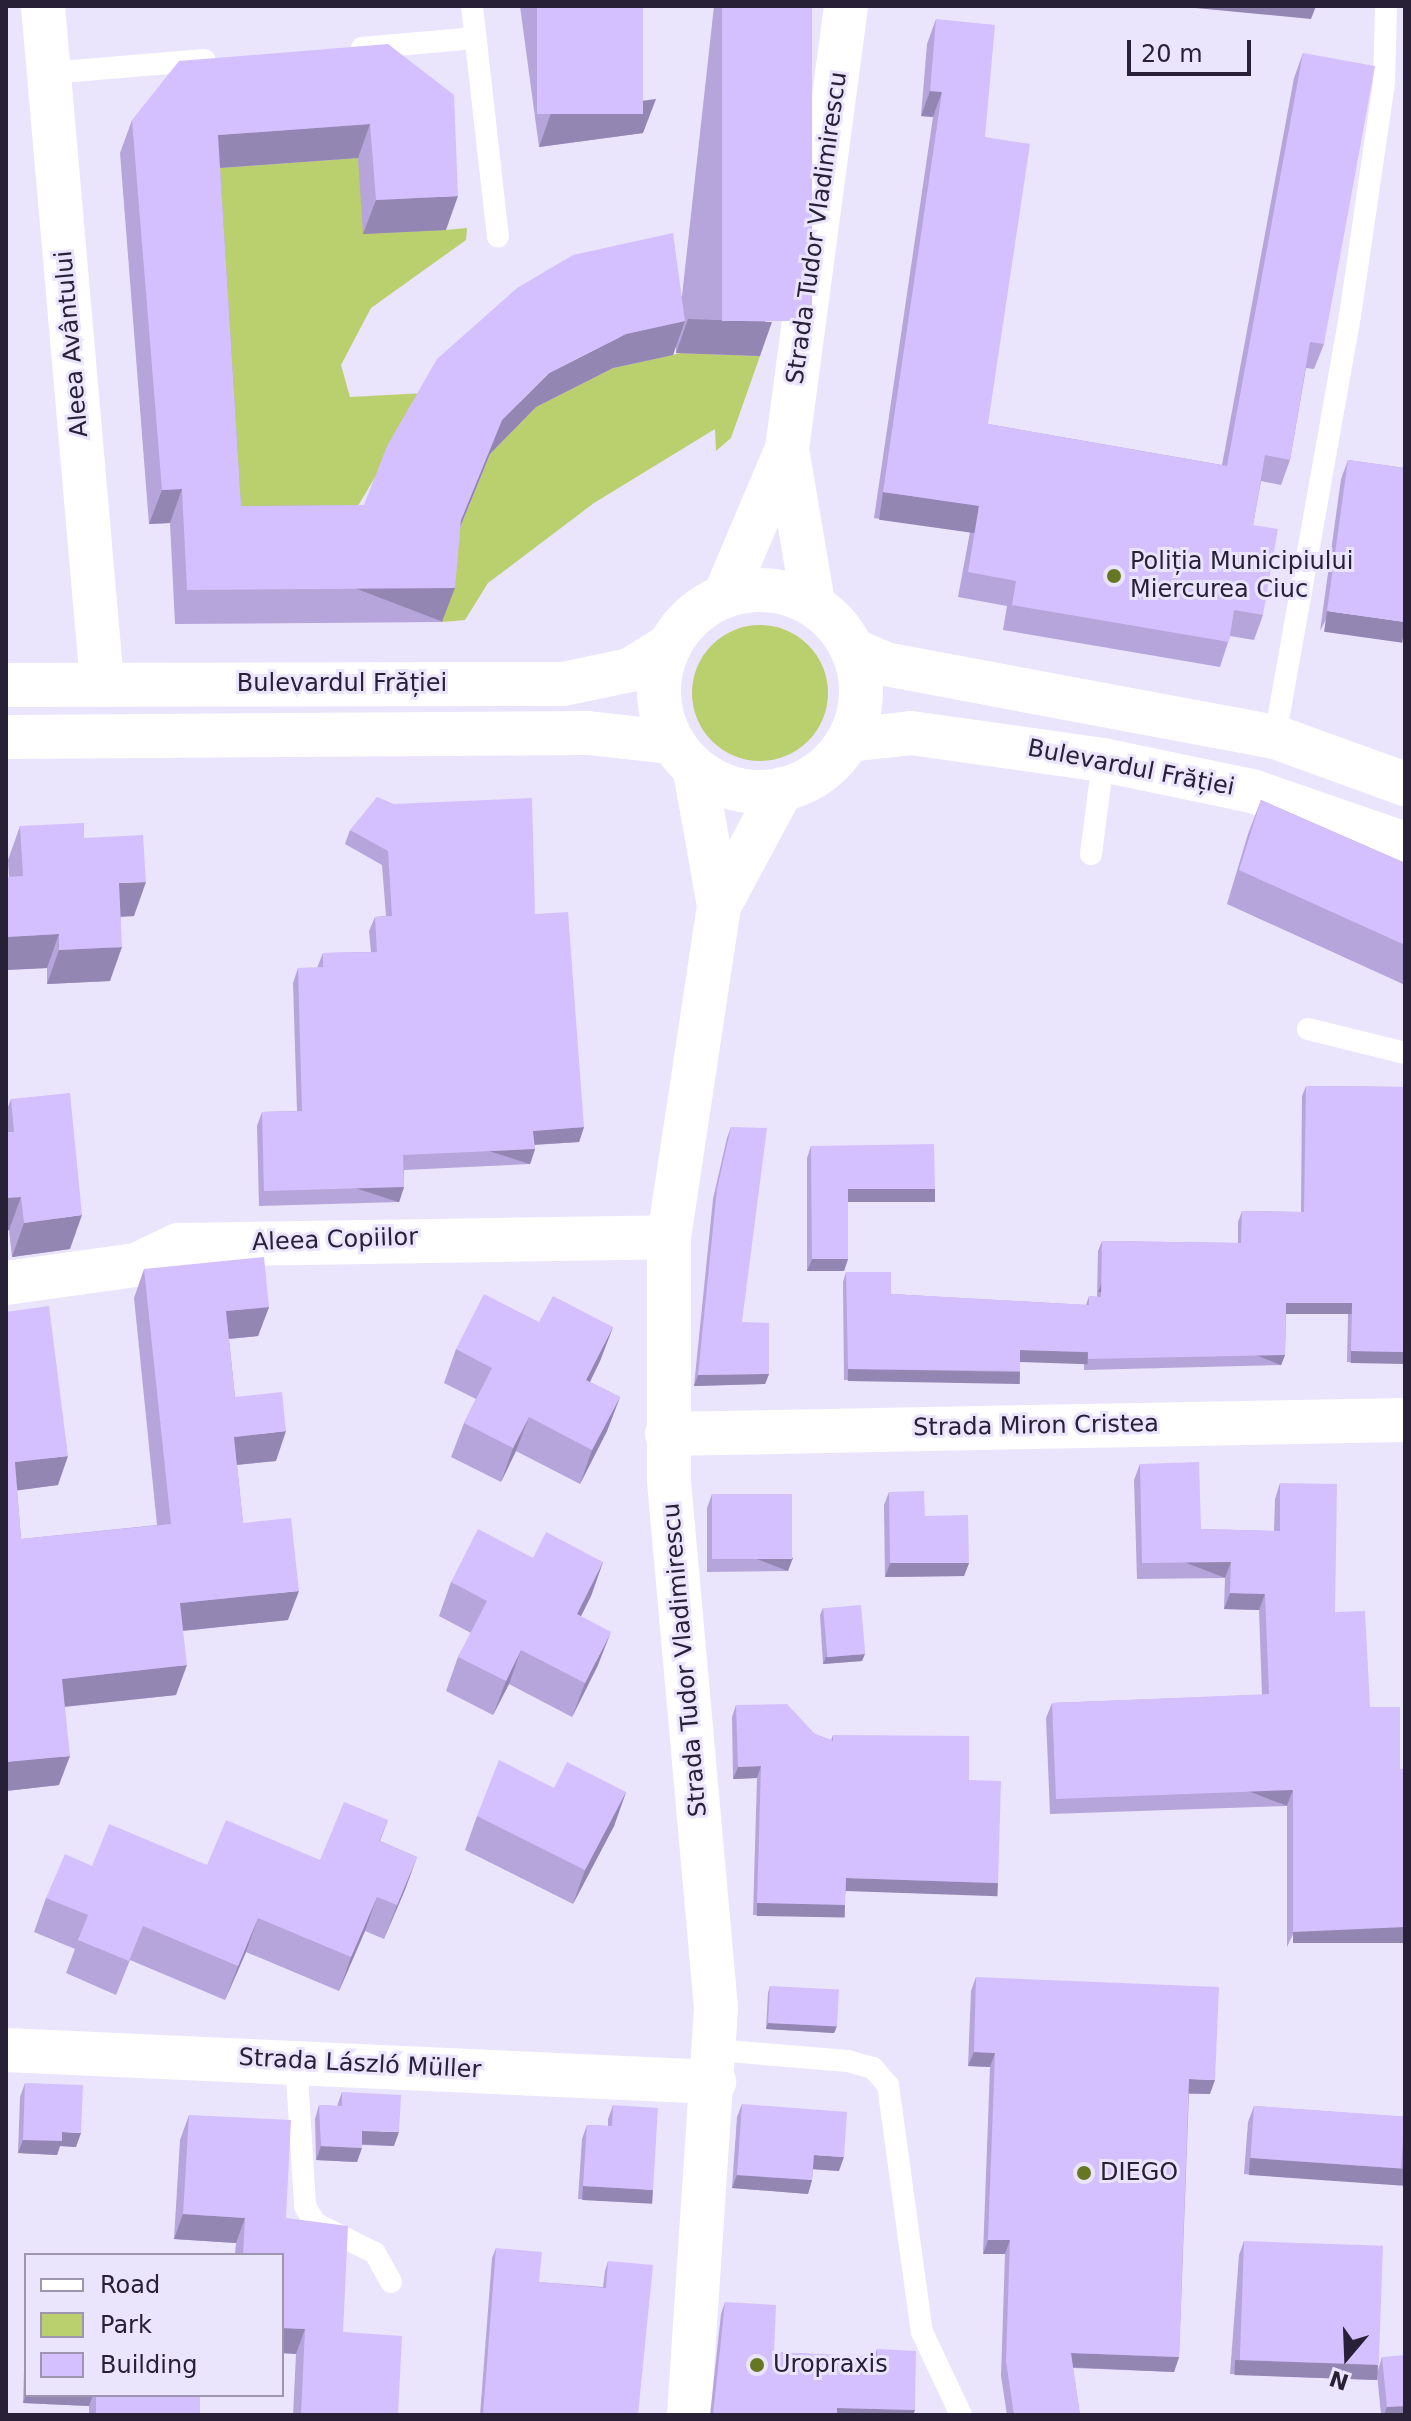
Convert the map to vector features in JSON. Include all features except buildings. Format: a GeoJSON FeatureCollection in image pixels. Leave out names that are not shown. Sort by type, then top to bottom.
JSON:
{"type":"FeatureCollection","features":[{"type":"Feature","properties":{"kind":"street","name":"Aleea Avântului"},"geometry":{"type":"LineString","coordinates":[[43,6],[102,683]]}},
{"type":"Feature","properties":{"kind":"street","name":"Strada Tudor Vladimirescu"},"geometry":{"type":"LineString","coordinates":[[725,595],[787,449],[846,6]]}},
{"type":"Feature","properties":{"kind":"street","name":"Strada Tudor Vladimirescu"},"geometry":{"type":"LineString","coordinates":[[787,449],[813,603]]}},
{"type":"Feature","properties":{"kind":"street"},"geometry":{"type":"LineString","coordinates":[[855,651],[861,697],[849,740],[832,763],[782,789],[751,791],[682,756],[660,702],[670,645],[703,606],[725,595],[785,591],[813,603],[855,651],[885,664],[1275,737],[1405,784]]}},
{"type":"Feature","properties":{"kind":"street","name":"Bulevardul Frăției"},"geometry":{"type":"LineString","coordinates":[[6,685],[563,684],[630,670],[670,645]]}},
{"type":"Feature","properties":{"kind":"street","name":"Bulevardul Frăției"},"geometry":{"type":"LineString","coordinates":[[6,737],[588,733],[682,756]]}},
{"type":"Feature","properties":{"kind":"street","name":"Bulevardul Frăției"},"geometry":{"type":"LineString","coordinates":[[849,740],[911,733],[1103,760],[1252,791],[1405,844]]}},
{"type":"Feature","properties":{"kind":"street","name":"Strada Tudor Vladimirescu"},"geometry":{"type":"LineString","coordinates":[[682,756],[719,906]]}},
{"type":"Feature","properties":{"kind":"street","name":"Strada Tudor Vladimirescu"},"geometry":{"type":"LineString","coordinates":[[689,2415],[715,2066],[667,1434],[669,1237],[719,906],[782,789]]}},
{"type":"Feature","properties":{"kind":"street","name":"Aleea Copiilor"},"geometry":{"type":"LineString","coordinates":[[6,1283],[136,1265],[178,1245],[669,1237]]}},
{"type":"Feature","properties":{"kind":"street","name":"Strada Miron Cristea"},"geometry":{"type":"LineString","coordinates":[[667,1434],[1405,1420]]}},
{"type":"Feature","properties":{"kind":"street","name":"Strada László Müller"},"geometry":{"type":"LineString","coordinates":[[6,2050],[296,2061],[715,2066]]}},
{"type":"Feature","properties":{"kind":"lane"},"geometry":{"type":"LineString","coordinates":[[472,6],[498,237]]}},
{"type":"Feature","properties":{"kind":"lane"},"geometry":{"type":"LineString","coordinates":[[1275,737],[1350,316],[1384,83],[1386,6]]}},
{"type":"Feature","properties":{"kind":"lane"},"geometry":{"type":"LineString","coordinates":[[334,50],[476,38]]}},
{"type":"Feature","properties":{"kind":"lane"},"geometry":{"type":"LineString","coordinates":[[49,73],[223,59]]}},
{"type":"Feature","properties":{"kind":"lane"},"geometry":{"type":"LineString","coordinates":[[1091,854],[1103,760]]}},
{"type":"Feature","properties":{"kind":"lane"},"geometry":{"type":"LineString","coordinates":[[1308,1029],[1405,1053]]}},
{"type":"Feature","properties":{"kind":"lane"},"geometry":{"type":"LineString","coordinates":[[296,2061],[305,2206],[315,2223],[375,2253],[391,2282]]}},
{"type":"Feature","properties":{"kind":"lane"},"geometry":{"type":"LineString","coordinates":[[715,2066],[848,2061],[873,2068],[888,2085],[922,2332],[961,2415]]}},
{"type":"Feature","properties":{"kind":"green space"},"geometry":{"type":"Polygon","coordinates":[[[358,158],[446,230],[467,228],[466,240],[371,308],[341,365],[350,397],[425,393],[349,521],[238,522],[205,169],[358,158]]]}},
{"type":"Feature","properties":{"kind":"green space"},"geometry":{"type":"Polygon","coordinates":[[[681,353],[760,356],[731,438],[716,451],[715,429],[594,503],[488,583],[465,620],[442,622],[449,554],[490,454],[536,407],[613,368],[681,353]]]}},
{"type":"Feature","properties":{"kind":"green space"},"geometry":{"type":"Polygon","coordinates":[[[760,625],[786,630],[808,645],[823,667],[828,693],[823,719],[808,741],[786,756],[760,761],[734,756],[712,741],[697,719],[692,693],[697,667],[712,645],[734,630],[760,625]]]}},
{"type":"Feature","properties":{"kind":"place","name":"Poliția Municipiului Miercurea Ciuc"},"geometry":{"type":"Point","coordinates":[1114,576]}},
{"type":"Feature","properties":{"kind":"place","name":"DIEGO"},"geometry":{"type":"Point","coordinates":[1084,2173]}},
{"type":"Feature","properties":{"kind":"place","name":"Uropraxis"},"geometry":{"type":"Point","coordinates":[757,2365]}}]}
